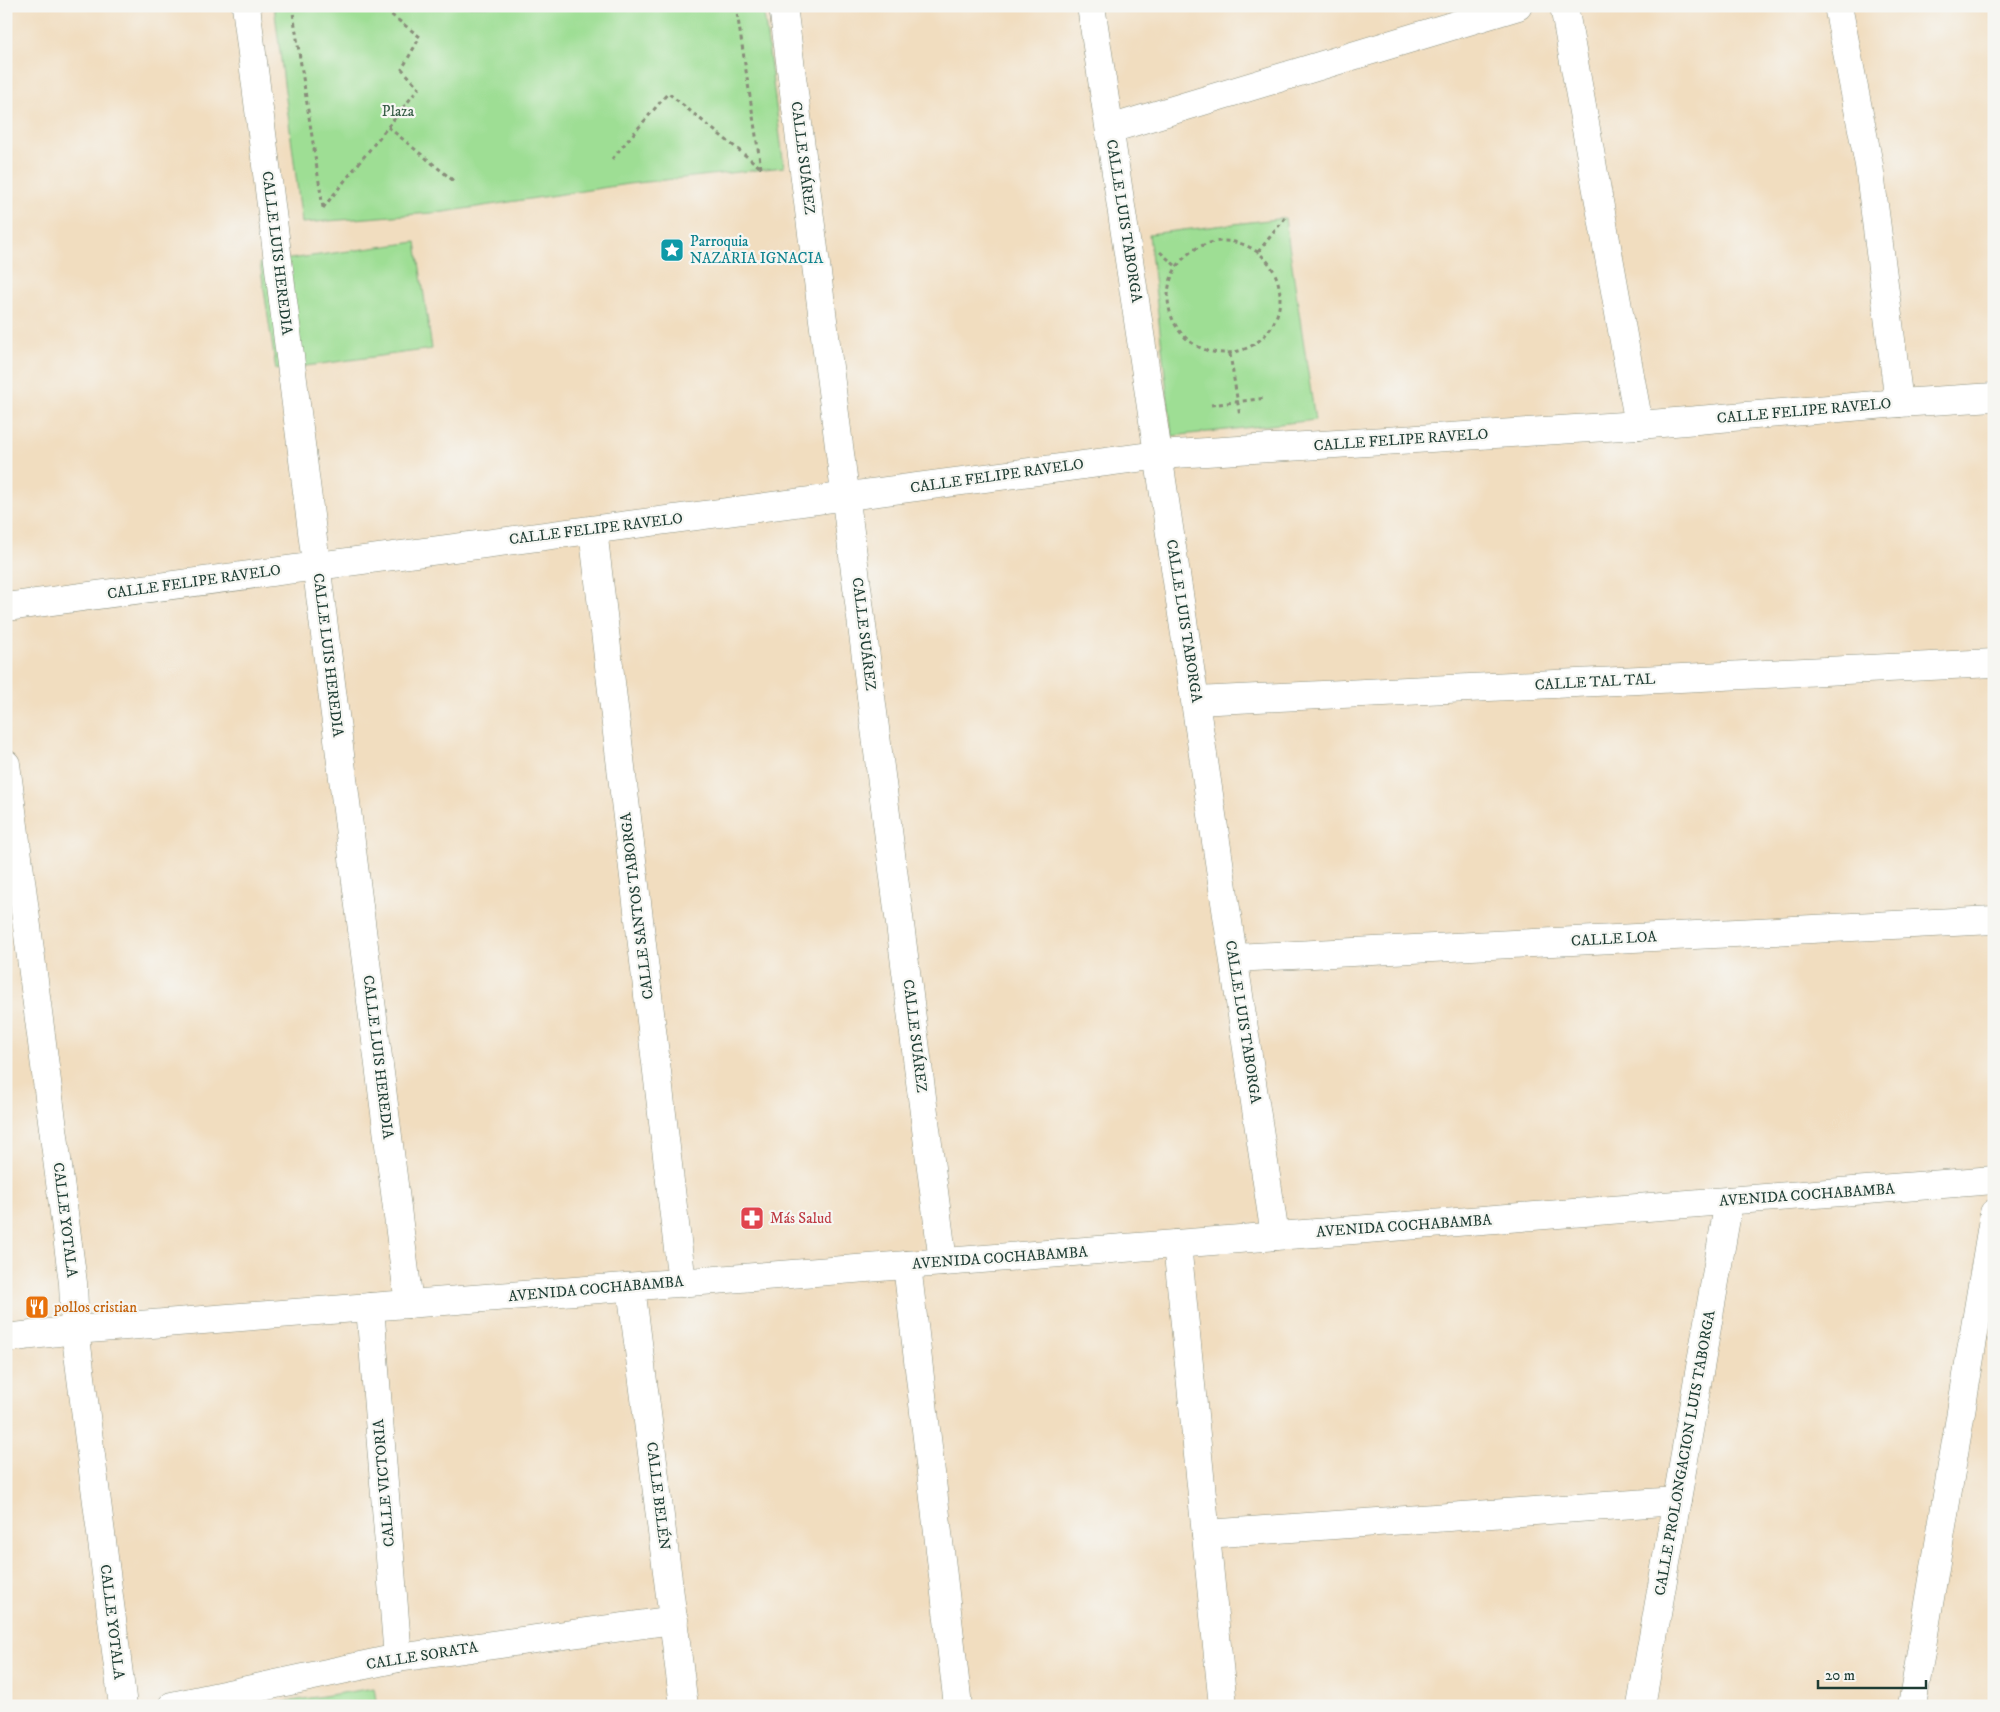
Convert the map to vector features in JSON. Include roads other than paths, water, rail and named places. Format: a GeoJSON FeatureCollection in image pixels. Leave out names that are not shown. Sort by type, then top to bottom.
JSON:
{"type":"FeatureCollection","features":[{"type":"Feature","properties":{"kind":"street","name":"CALLE LUIS HEREDIA"},"geometry":{"type":"LineString","coordinates":[[246,6],[409,1304]]}},
{"type":"Feature","properties":{"kind":"street","name":"CALLE SUÁREZ"},"geometry":{"type":"LineString","coordinates":[[783,6],[943,1262]]}},
{"type":"Feature","properties":{"kind":"street","name":"CALLE LUIS TABORGA"},"geometry":{"type":"LineString","coordinates":[[1092,6],[1275,1236]]}},
{"type":"Feature","properties":{"kind":"street"},"geometry":{"type":"LineString","coordinates":[[1110,129],[1518,6]]}},
{"type":"Feature","properties":{"kind":"street"},"geometry":{"type":"LineString","coordinates":[[1564,6],[1639,425]]}},
{"type":"Feature","properties":{"kind":"street"},"geometry":{"type":"LineString","coordinates":[[1838,6],[1869,165],[1899,403]]}},
{"type":"Feature","properties":{"kind":"street","name":"CALLE FELIPE RAVELO"},"geometry":{"type":"LineString","coordinates":[[6,607],[1159,455],[1639,425],[1994,397]]}},
{"type":"Feature","properties":{"kind":"street","name":"CALLE SANTOS TABORGA"},"geometry":{"type":"LineString","coordinates":[[593,530],[682,1283]]}},
{"type":"Feature","properties":{"kind":"street","name":"CALLE TAL TAL"},"geometry":{"type":"LineString","coordinates":[[1196,701],[1994,663]]}},
{"type":"Feature","properties":{"kind":"street","name":"CALLE YOTALA"},"geometry":{"type":"LineString","coordinates":[[6,764],[73,1283],[75,1330],[123,1706]]}},
{"type":"Feature","properties":{"kind":"street","name":"CALLE LOA"},"geometry":{"type":"LineString","coordinates":[[1234,958],[1994,920]]}},
{"type":"Feature","properties":{"kind":"street","name":"AVENIDA COCHABAMBA"},"geometry":{"type":"LineString","coordinates":[[6,1338],[75,1330],[1994,1180]]}},
{"type":"Feature","properties":{"kind":"street","name":"CALLE PROLONGACION LUIS TABORGA"},"geometry":{"type":"LineString","coordinates":[[1641,1706],[1729,1201]]}},
{"type":"Feature","properties":{"kind":"street"},"geometry":{"type":"LineString","coordinates":[[1912,1706],[1994,1213]]}},
{"type":"Feature","properties":{"kind":"street"},"geometry":{"type":"LineString","coordinates":[[1177,1244],[1223,1706]]}},
{"type":"Feature","properties":{"kind":"street"},"geometry":{"type":"LineString","coordinates":[[907,1265],[958,1706]]}},
{"type":"Feature","properties":{"kind":"street","name":"CALLE BELÉN"},"geometry":{"type":"LineString","coordinates":[[631,1287],[684,1706]]}},
{"type":"Feature","properties":{"kind":"street","name":"CALLE VICTORIA"},"geometry":{"type":"LineString","coordinates":[[370,1307],[398,1658]]}},
{"type":"Feature","properties":{"kind":"street"},"geometry":{"type":"LineString","coordinates":[[1206,1534],[1677,1501]]}},
{"type":"Feature","properties":{"kind":"street","name":"CALLE SORATA"},"geometry":{"type":"LineString","coordinates":[[172,1706],[398,1658],[674,1620]]}},
{"type":"Feature","properties":{"kind":"place","name":"Parroquia NAZARIA IGNACIA"},"geometry":{"type":"Point","coordinates":[672,250]}},
{"type":"Feature","properties":{"kind":"place","name":"Más Salud"},"geometry":{"type":"Point","coordinates":[752,1218]}},
{"type":"Feature","properties":{"kind":"place","name":"pollos cristian"},"geometry":{"type":"Point","coordinates":[37,1307]}},
{"type":"Feature","properties":{"kind":"park label","name":"Plaza"},"geometry":{"type":"Point","coordinates":[398,111]}}]}
